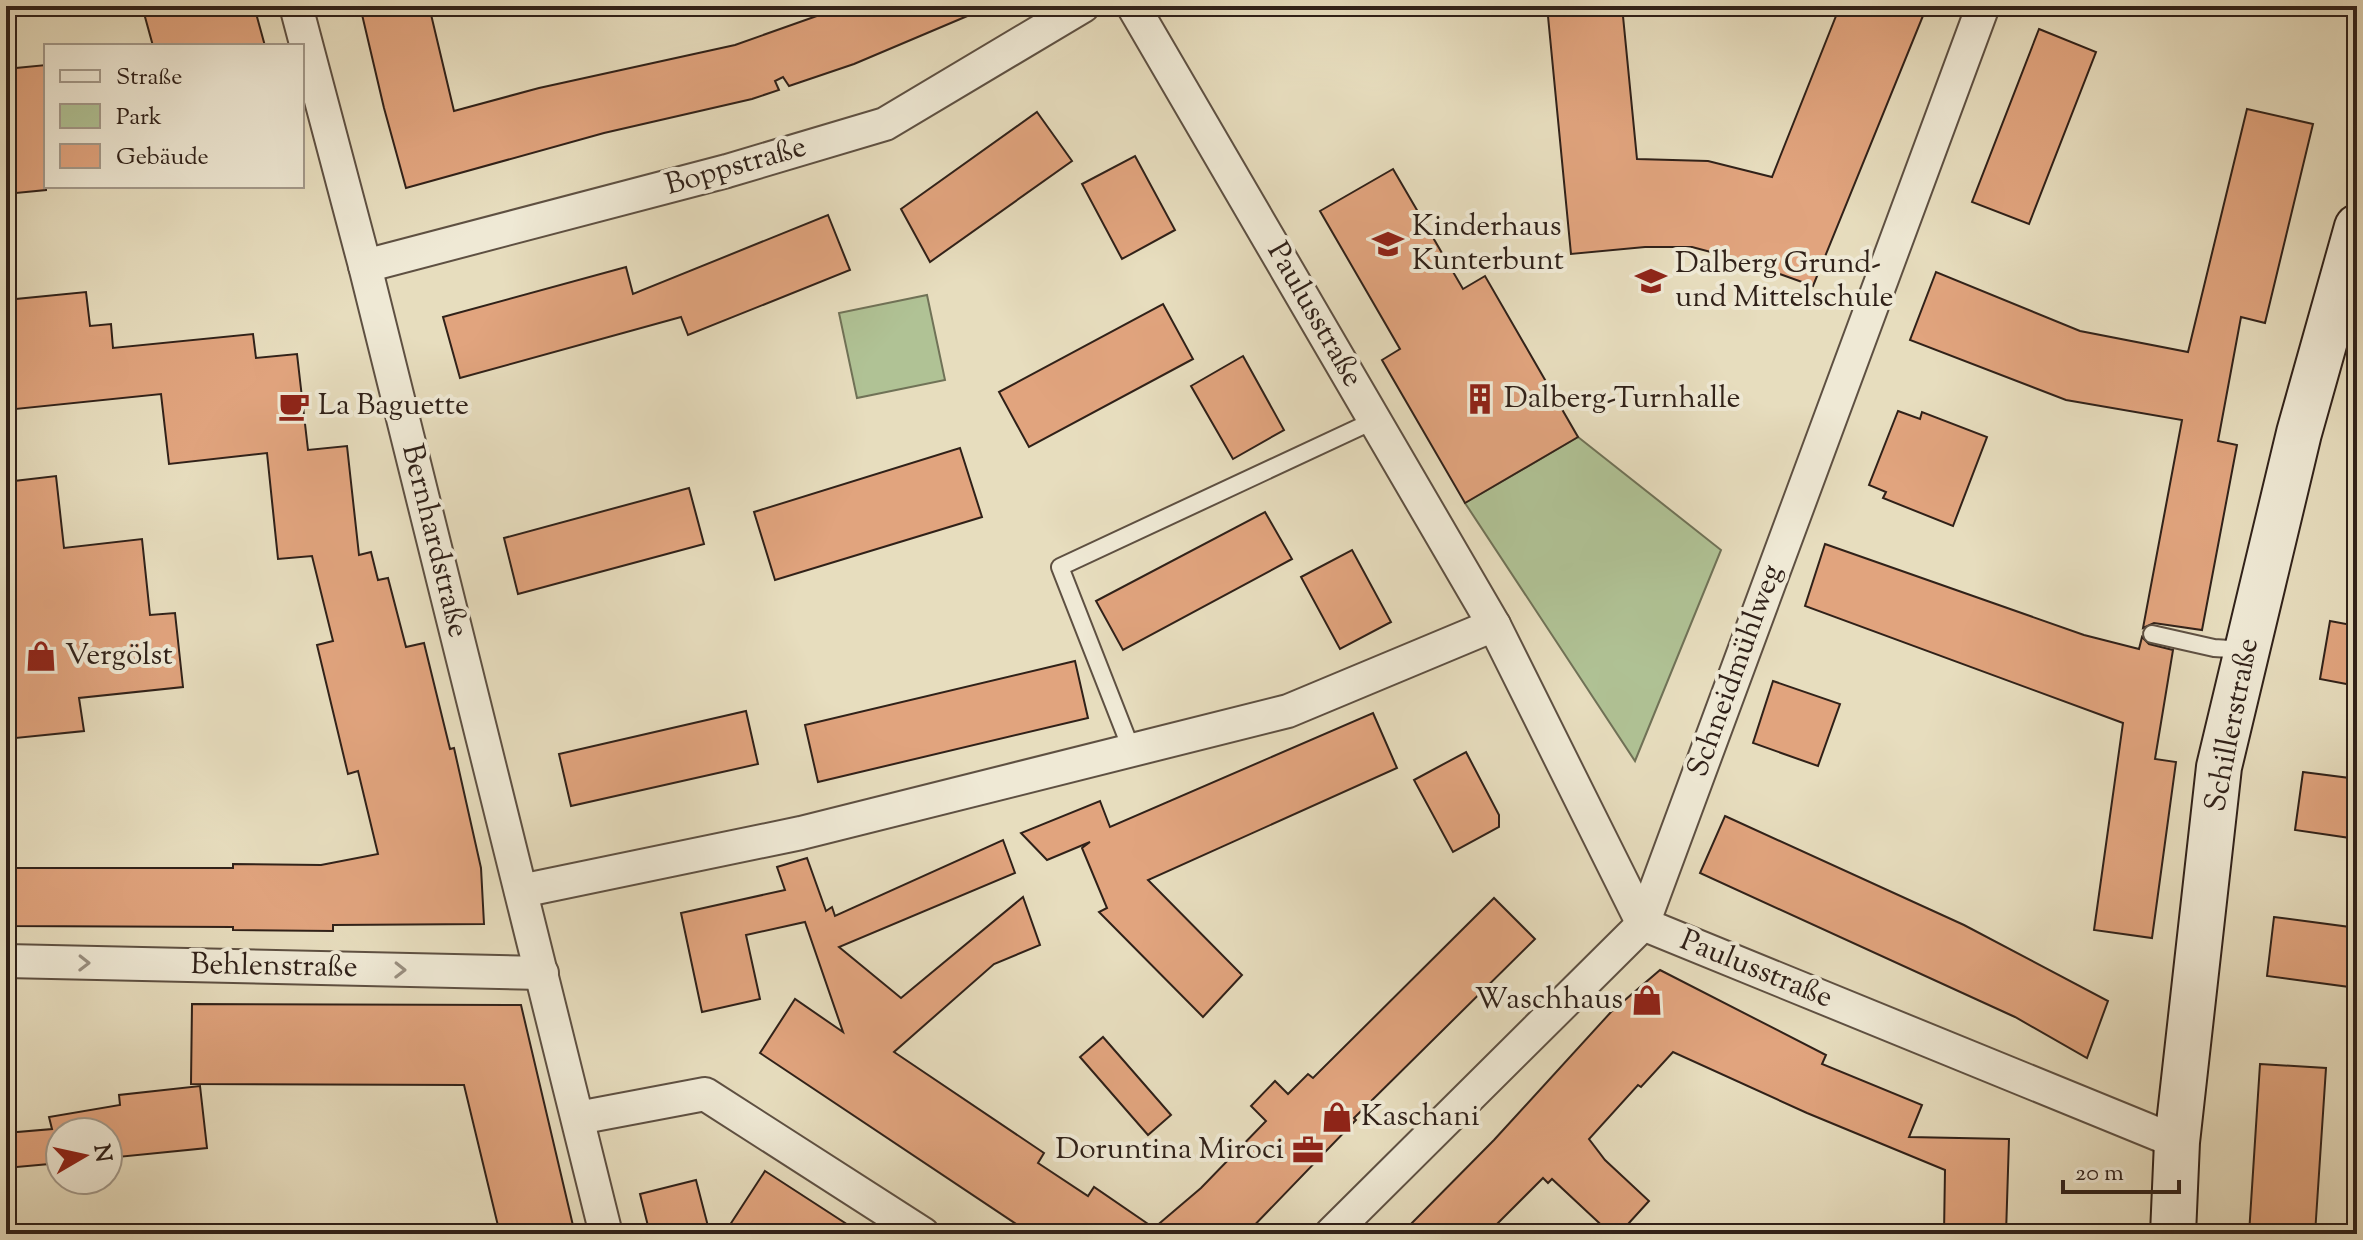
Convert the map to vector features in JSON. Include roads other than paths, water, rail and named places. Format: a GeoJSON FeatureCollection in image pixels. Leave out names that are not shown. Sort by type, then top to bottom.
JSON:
{"type":"FeatureCollection","features":[{"type":"Feature","properties":{"kind":"main road","name":"Schillerstraße"},"geometry":{"type":"LineString","coordinates":[[2173,1234],[2177,1142],[2219,767],[2299,433],[2357,227]]}},
{"type":"Feature","properties":{"kind":"street","name":"Bernhardstraße"},"geometry":{"type":"LineString","coordinates":[[296,6],[365,266],[606,1234]]}},
{"type":"Feature","properties":{"kind":"street","name":"Boppstraße"},"geometry":{"type":"LineString","coordinates":[[365,266],[727,171],[885,124],[1083,6]]}},
{"type":"Feature","properties":{"kind":"street","name":"Paulusstraße"},"geometry":{"type":"LineString","coordinates":[[1133,6],[1494,625],[1643,924],[2177,1142]]}},
{"type":"Feature","properties":{"kind":"street","name":"Schneidmühlweg"},"geometry":{"type":"LineString","coordinates":[[1331,1234],[1643,924],[1983,6]]}},
{"type":"Feature","properties":{"kind":"street"},"geometry":{"type":"LineString","coordinates":[[521,891],[801,833],[1288,711],[1494,625]]}},
{"type":"Feature","properties":{"kind":"street","name":"Behlenstraße"},"geometry":{"type":"LineString","coordinates":[[6,961],[542,973]]}},
{"type":"Feature","properties":{"kind":"street"},"geometry":{"type":"LineString","coordinates":[[578,1118],[705,1094],[923,1234]]}},
{"type":"Feature","properties":{"kind":"lane"},"geometry":{"type":"LineString","coordinates":[[1132,751],[1060,567],[1375,420]]}},
{"type":"Feature","properties":{"kind":"lane"},"geometry":{"type":"LineString","coordinates":[[2152,634],[2214,648],[2247,651]]}},
{"type":"Feature","properties":{"kind":"place","name":"Kinderhaus Kunterbunt"},"geometry":{"type":"Point","coordinates":[1388,244]}},
{"type":"Feature","properties":{"kind":"place","name":"Dalberg Grund- und Mittelschule"},"geometry":{"type":"Point","coordinates":[1651,281]}},
{"type":"Feature","properties":{"kind":"place","name":"Dalberg-Turnhalle"},"geometry":{"type":"Point","coordinates":[1480,399]}},
{"type":"Feature","properties":{"kind":"place","name":"La Baguette"},"geometry":{"type":"Point","coordinates":[294,406]}},
{"type":"Feature","properties":{"kind":"place","name":"Vergölst"},"geometry":{"type":"Point","coordinates":[41,656]}},
{"type":"Feature","properties":{"kind":"place","name":"Waschhaus"},"geometry":{"type":"Point","coordinates":[1647,1000]}},
{"type":"Feature","properties":{"kind":"place","name":"Kaschani"},"geometry":{"type":"Point","coordinates":[1337,1117]}},
{"type":"Feature","properties":{"kind":"place","name":"Doruntina Miroci"},"geometry":{"type":"Point","coordinates":[1308,1150]}}]}
